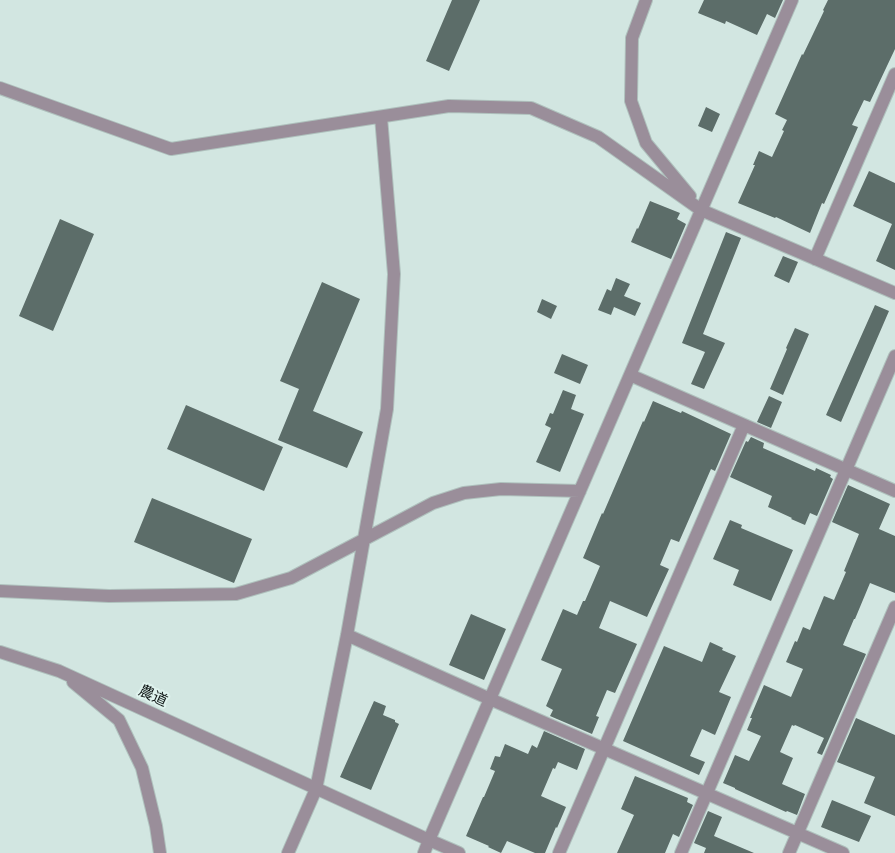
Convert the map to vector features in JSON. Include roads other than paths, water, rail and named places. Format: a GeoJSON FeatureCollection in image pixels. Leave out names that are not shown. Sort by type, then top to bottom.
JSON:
{"type":"FeatureCollection","features":[{"type":"Feature","properties":{"kind":"street"},"geometry":{"type":"LineString","coordinates":[[646,0],[632,38],[631,101],[646,143],[701,210]]}},
{"type":"Feature","properties":{"kind":"street"},"geometry":{"type":"LineString","coordinates":[[424,853],[792,0]]}},
{"type":"Feature","properties":{"kind":"street"},"geometry":{"type":"LineString","coordinates":[[815,259],[895,74]]}},
{"type":"Feature","properties":{"kind":"street"},"geometry":{"type":"LineString","coordinates":[[0,88],[171,149],[449,106],[531,108],[598,137],[701,210],[895,293]]}},
{"type":"Feature","properties":{"kind":"street"},"geometry":{"type":"LineString","coordinates":[[288,853],[316,789],[348,635],[387,409],[394,274],[380,117]]}},
{"type":"Feature","properties":{"kind":"street"},"geometry":{"type":"LineString","coordinates":[[681,853],[895,356]]}},
{"type":"Feature","properties":{"kind":"street"},"geometry":{"type":"LineString","coordinates":[[630,376],[895,491]]}},
{"type":"Feature","properties":{"kind":"street"},"geometry":{"type":"LineString","coordinates":[[559,853],[744,425]]}},
{"type":"Feature","properties":{"kind":"street"},"geometry":{"type":"LineString","coordinates":[[0,591],[109,596],[236,594],[291,578],[433,503],[464,493],[501,489],[580,491]]}},
{"type":"Feature","properties":{"kind":"street"},"geometry":{"type":"LineString","coordinates":[[789,853],[895,607]]}},
{"type":"Feature","properties":{"kind":"street"},"geometry":{"type":"LineString","coordinates":[[348,635],[843,853]]}},
{"type":"Feature","properties":{"kind":"street","name":"農道"},"geometry":{"type":"LineString","coordinates":[[0,652],[59,671],[459,853]]}},
{"type":"Feature","properties":{"kind":"street"},"geometry":{"type":"LineString","coordinates":[[59,671],[119,720],[142,768],[156,826],[160,853]]}}]}
